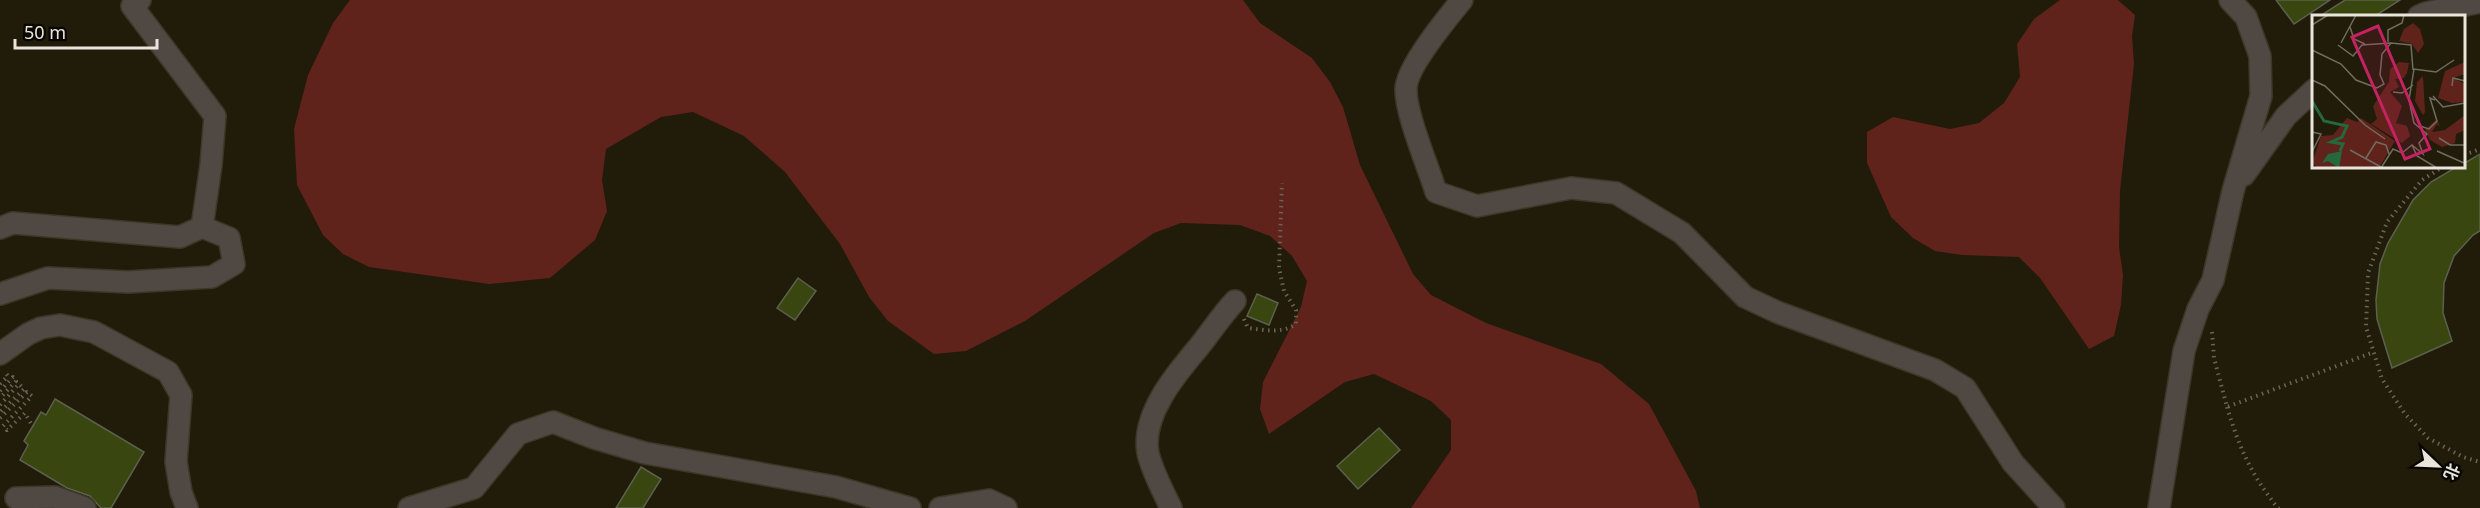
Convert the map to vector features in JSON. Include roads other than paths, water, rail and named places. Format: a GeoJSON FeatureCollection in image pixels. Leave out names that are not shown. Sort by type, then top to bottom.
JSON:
{"type":"FeatureCollection","features":[{"type":"Feature","properties":{"kind":"street"},"geometry":{"type":"LineString","coordinates":[[140,0],[132,6],[214,116],[211,165],[202,227]]}},
{"type":"Feature","properties":{"kind":"street"},"geometry":{"type":"LineString","coordinates":[[1462,0],[1424,49],[1405,88],[1436,192],[1478,206],[1571,188],[1616,193],[1682,233],[1745,297],[1778,312],[1935,370],[1965,388],[2013,463],[2054,508]]}},
{"type":"Feature","properties":{"kind":"street"},"geometry":{"type":"LineString","coordinates":[[2159,508],[2184,351],[2198,309],[2213,280],[2233,191],[2261,96],[2260,56],[2246,17],[2230,0]]}},
{"type":"Feature","properties":{"kind":"street"},"geometry":{"type":"LineString","coordinates":[[2422,15],[2480,2]]}},
{"type":"Feature","properties":{"kind":"street"},"geometry":{"type":"LineString","coordinates":[[2233,191],[2286,116],[2312,91]]}},
{"type":"Feature","properties":{"kind":"street"},"geometry":{"type":"LineString","coordinates":[[0,228],[13,223],[180,237],[202,227],[229,238],[234,264],[212,277],[128,282],[48,278],[0,294]]}},
{"type":"Feature","properties":{"kind":"street"},"geometry":{"type":"LineString","coordinates":[[1171,508],[1148,452],[1149,429],[1160,400],[1178,370],[1219,318],[1236,302]]}},
{"type":"Feature","properties":{"kind":"street"},"geometry":{"type":"LineString","coordinates":[[0,354],[28,334],[41,328],[60,325],[94,332],[168,372],[181,395],[176,462],[181,492],[187,508]]}},
{"type":"Feature","properties":{"kind":"street"},"geometry":{"type":"LineString","coordinates":[[466,508],[474,488],[518,434],[553,422],[594,438],[645,453],[836,487],[910,508]]}},
{"type":"Feature","properties":{"kind":"street"},"geometry":{"type":"LineString","coordinates":[[409,508],[474,488]]}},
{"type":"Feature","properties":{"kind":"street"},"geometry":{"type":"LineString","coordinates":[[16,498],[55,497],[85,508]]}},
{"type":"Feature","properties":{"kind":"street"},"geometry":{"type":"LineString","coordinates":[[940,508],[989,500],[1006,508]]}}]}
